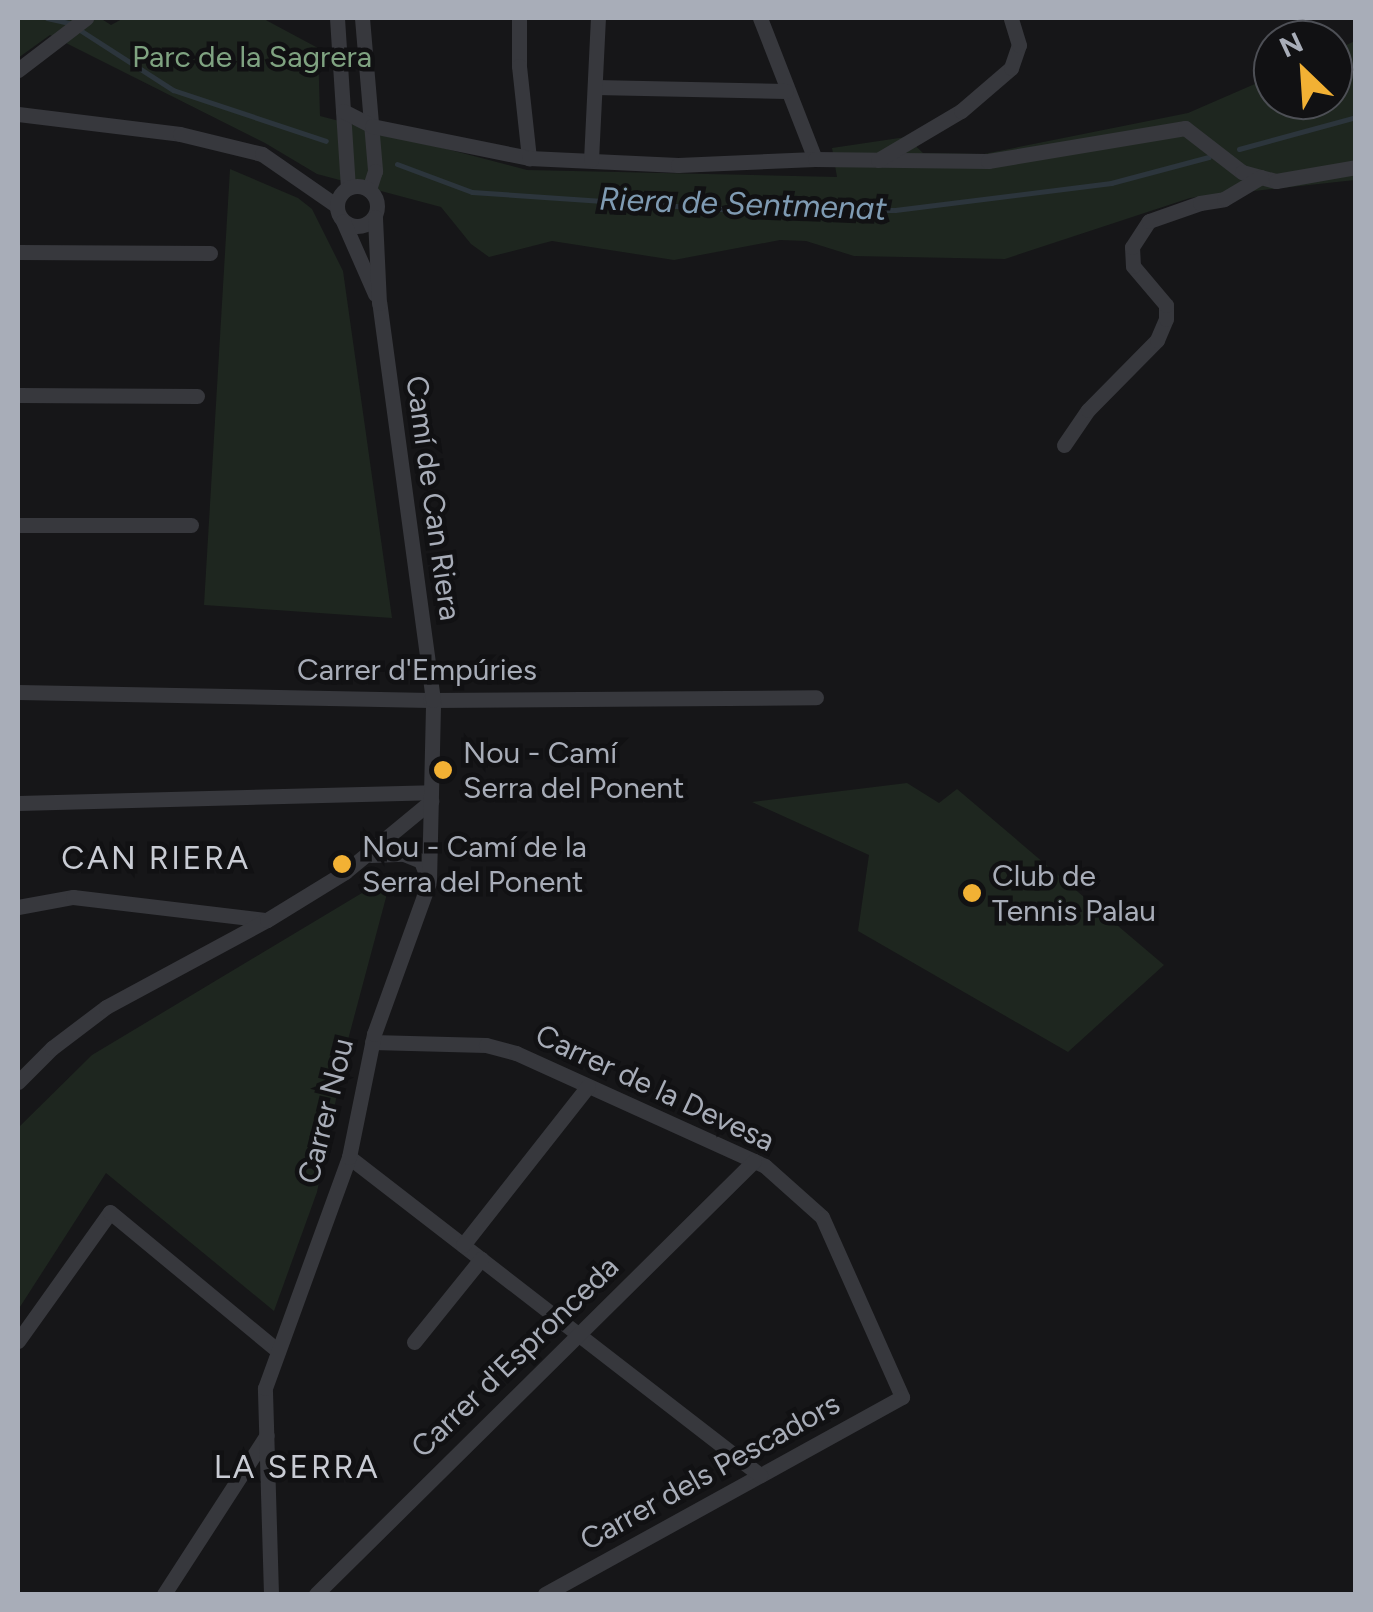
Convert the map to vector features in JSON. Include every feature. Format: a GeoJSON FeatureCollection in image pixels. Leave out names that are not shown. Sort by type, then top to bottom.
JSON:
{"type":"FeatureCollection","features":[{"type":"Feature","properties":{"kind":"street"},"geometry":{"type":"LineString","coordinates":[[18,70],[86,18]]}},
{"type":"Feature","properties":{"kind":"street"},"geometry":{"type":"LineString","coordinates":[[337,18],[348,188],[340,214]]}},
{"type":"Feature","properties":{"kind":"street"},"geometry":{"type":"LineString","coordinates":[[362,18],[375,171],[369,190]]}},
{"type":"Feature","properties":{"kind":"street"},"geometry":{"type":"LineString","coordinates":[[518,18],[529,158]]}},
{"type":"Feature","properties":{"kind":"street"},"geometry":{"type":"LineString","coordinates":[[592,160],[598,18]]}},
{"type":"Feature","properties":{"kind":"street"},"geometry":{"type":"LineString","coordinates":[[760,18],[815,159]]}},
{"type":"Feature","properties":{"kind":"street"},"geometry":{"type":"LineString","coordinates":[[878,160],[961,111],[1011,68],[1019,45],[1011,18]]}},
{"type":"Feature","properties":{"kind":"street"},"geometry":{"type":"LineString","coordinates":[[595,86],[786,91]]}},
{"type":"Feature","properties":{"kind":"street"},"geometry":{"type":"LineString","coordinates":[[343,110],[372,126],[529,158],[678,165],[815,159],[988,161],[1185,128],[1242,172],[1276,181],[1356,167]]}},
{"type":"Feature","properties":{"kind":"street"},"geometry":{"type":"LineString","coordinates":[[18,114],[180,134],[262,154],[360,227],[375,217],[377,201],[369,190],[348,188]]}},
{"type":"Feature","properties":{"kind":"street"},"geometry":{"type":"LineString","coordinates":[[1064,445],[1088,410],[1158,340],[1162,330],[1166,305],[1133,266],[1132,247],[1149,221],[1200,202],[1224,199],[1261,177]]}},
{"type":"Feature","properties":{"kind":"street","name":"Camí de Can Riera"},"geometry":{"type":"LineString","coordinates":[[340,214],[379,303]]}},
{"type":"Feature","properties":{"kind":"street","name":"Camí de Can Riera"},"geometry":{"type":"LineString","coordinates":[[375,217],[379,303],[433,700]]}},
{"type":"Feature","properties":{"kind":"street"},"geometry":{"type":"LineString","coordinates":[[18,252],[210,253]]}},
{"type":"Feature","properties":{"kind":"street"},"geometry":{"type":"LineString","coordinates":[[18,395],[197,396]]}},
{"type":"Feature","properties":{"kind":"street"},"geometry":{"type":"LineString","coordinates":[[18,524],[191,525]]}},
{"type":"Feature","properties":{"kind":"street","name":"Carrer d'Empúries"},"geometry":{"type":"LineString","coordinates":[[18,692],[433,700],[816,698]]}},
{"type":"Feature","properties":{"kind":"street","name":"Carrer Nou"},"geometry":{"type":"LineString","coordinates":[[271,1594],[265,1388],[349,1157],[372,1042],[429,882],[433,700]]}},
{"type":"Feature","properties":{"kind":"street"},"geometry":{"type":"LineString","coordinates":[[18,802],[431,797]]}},
{"type":"Feature","properties":{"kind":"street"},"geometry":{"type":"LineString","coordinates":[[18,1082],[52,1048],[106,1007],[267,920],[371,855],[431,797]]}},
{"type":"Feature","properties":{"kind":"street"},"geometry":{"type":"LineString","coordinates":[[371,855],[404,854],[420,861],[429,882]]}},
{"type":"Feature","properties":{"kind":"street"},"geometry":{"type":"LineString","coordinates":[[18,907],[73,896],[267,920]]}},
{"type":"Feature","properties":{"kind":"street","name":"Carrer de la Devesa"},"geometry":{"type":"LineString","coordinates":[[372,1042],[486,1044],[754,1161],[822,1218],[902,1397]]}},
{"type":"Feature","properties":{"kind":"street"},"geometry":{"type":"LineString","coordinates":[[463,1245],[588,1086]]}},
{"type":"Feature","properties":{"kind":"street"},"geometry":{"type":"LineString","coordinates":[[349,1157],[760,1475]]}},
{"type":"Feature","properties":{"kind":"street","name":"Carrer d'Espronceda"},"geometry":{"type":"LineString","coordinates":[[316,1594],[754,1161]]}},
{"type":"Feature","properties":{"kind":"street"},"geometry":{"type":"LineString","coordinates":[[18,1341],[110,1212],[278,1350]]}},
{"type":"Feature","properties":{"kind":"street"},"geometry":{"type":"LineString","coordinates":[[414,1342],[481,1259]]}},
{"type":"Feature","properties":{"kind":"street","name":"Carrer dels Pescadors"},"geometry":{"type":"LineString","coordinates":[[545,1594],[902,1397]]}},
{"type":"Feature","properties":{"kind":"street"},"geometry":{"type":"LineString","coordinates":[[164,1594],[267,1435]]}},
{"type":"Feature","properties":{"kind":"green space","name":"Parc de la Sagrera"},"geometry":{"type":"Polygon","coordinates":[[[18,18],[100,18],[111,25],[124,18],[262,18],[318,48],[320,116],[527,170],[837,177],[832,148],[906,137],[923,153],[984,154],[1188,113],[1253,85],[1253,120],[1353,120],[1355,41],[1355,180],[1190,198],[1005,259],[854,256],[806,241],[780,240],[674,260],[552,241],[489,257],[471,244],[441,207],[317,174],[265,143],[50,35],[18,58],[18,18]]]}},
{"type":"Feature","properties":{"kind":"green space"},"geometry":{"type":"Polygon","coordinates":[[[230,169],[298,198],[312,209],[343,271],[392,618],[204,605],[230,169]]]}},
{"type":"Feature","properties":{"kind":"green space","name":"Club de Tennis Palau"},"geometry":{"type":"Polygon","coordinates":[[[907,783],[939,803],[957,789],[1164,965],[1068,1052],[858,931],[869,855],[752,802],[907,783]]]}},
{"type":"Feature","properties":{"kind":"green space"},"geometry":{"type":"Polygon","coordinates":[[[392,875],[349,1036],[317,1192],[274,1311],[106,1173],[18,1310],[18,1128],[92,1055],[392,875]]]}},
{"type":"Feature","properties":{"kind":"waterway","name":"Riera de Sentmenat"},"geometry":{"type":"LineString","coordinates":[[47,18],[69,23],[173,90],[326,141]]}},
{"type":"Feature","properties":{"kind":"waterway","name":"Riera de Sentmenat"},"geometry":{"type":"LineString","coordinates":[[1239,149],[1356,117]]}},
{"type":"Feature","properties":{"kind":"waterway","name":"Riera de Sentmenat"},"geometry":{"type":"LineString","coordinates":[[397,164],[472,192],[749,211],[895,210],[1111,183],[1209,157]]}},
{"type":"Feature","properties":{"kind":"place","name":"Nou - Camí Serra del Ponent"},"geometry":{"type":"Point","coordinates":[443,770]}},
{"type":"Feature","properties":{"kind":"place","name":"Nou - Camí de la Serra del Ponent"},"geometry":{"type":"Point","coordinates":[342,864]}},
{"type":"Feature","properties":{"kind":"place","name":"Club de Tennis Palau"},"geometry":{"type":"Point","coordinates":[972,893]}},
{"type":"Feature","properties":{"kind":"district","name":"CAN RIERA"},"geometry":{"type":"Point","coordinates":[156,858]}},
{"type":"Feature","properties":{"kind":"district","name":"LA SERRA"},"geometry":{"type":"Point","coordinates":[297,1467]}}]}
